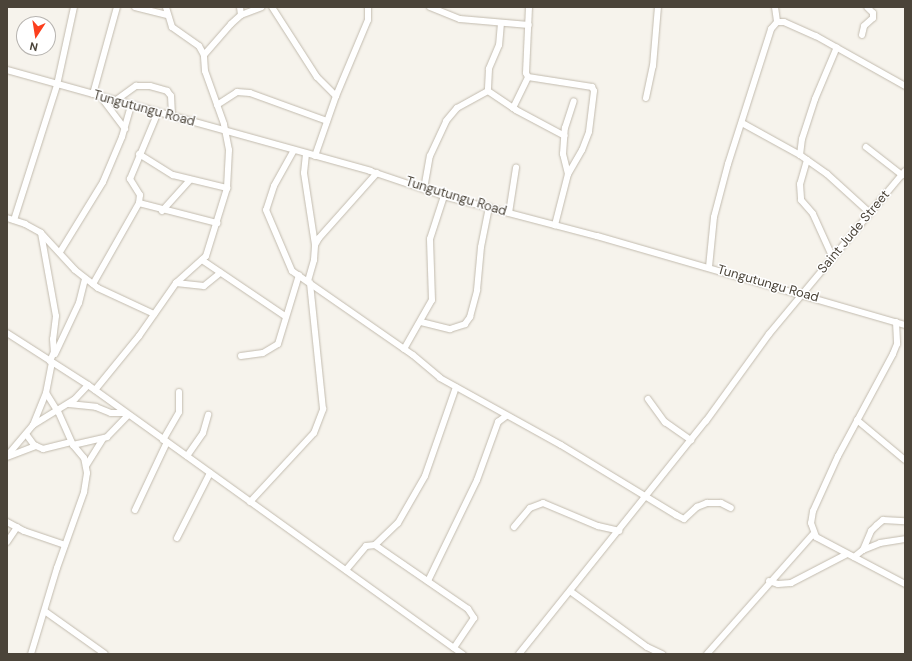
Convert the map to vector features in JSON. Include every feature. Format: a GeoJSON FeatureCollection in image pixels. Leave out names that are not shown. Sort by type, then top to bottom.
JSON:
{"type":"FeatureCollection","features":[{"type":"Feature","properties":{"kind":"street"},"geometry":{"type":"LineString","coordinates":[[14,220],[57,85],[74,7]]}},
{"type":"Feature","properties":{"kind":"street"},"geometry":{"type":"LineString","coordinates":[[93,94],[117,7]]}},
{"type":"Feature","properties":{"kind":"street"},"geometry":{"type":"LineString","coordinates":[[135,7],[167,15]]}},
{"type":"Feature","properties":{"kind":"street"},"geometry":{"type":"LineString","coordinates":[[95,390],[176,284],[202,260],[212,243],[227,188],[229,166],[225,132],[218,105],[205,71],[204,55],[199,46],[172,27],[167,15],[166,7]]}},
{"type":"Feature","properties":{"kind":"street"},"geometry":{"type":"LineString","coordinates":[[240,7],[241,15]]}},
{"type":"Feature","properties":{"kind":"street"},"geometry":{"type":"LineString","coordinates":[[204,55],[230,24],[241,15],[262,7]]}},
{"type":"Feature","properties":{"kind":"street"},"geometry":{"type":"LineString","coordinates":[[272,7],[317,77],[336,96]]}},
{"type":"Feature","properties":{"kind":"street"},"geometry":{"type":"LineString","coordinates":[[315,156],[336,96],[368,20],[368,7]]}},
{"type":"Feature","properties":{"kind":"street"},"geometry":{"type":"LineString","coordinates":[[430,7],[460,19],[529,25]]}},
{"type":"Feature","properties":{"kind":"street"},"geometry":{"type":"LineString","coordinates":[[513,108],[528,77],[526,73],[529,7]]}},
{"type":"Feature","properties":{"kind":"street"},"geometry":{"type":"LineString","coordinates":[[646,98],[653,66],[658,7]]}},
{"type":"Feature","properties":{"kind":"street"},"geometry":{"type":"LineString","coordinates":[[709,267],[718,199],[771,30],[777,22],[775,7]]}},
{"type":"Feature","properties":{"kind":"street"},"geometry":{"type":"LineString","coordinates":[[862,34],[864,26],[874,15],[867,7]]}},
{"type":"Feature","properties":{"kind":"street"},"geometry":{"type":"LineString","coordinates":[[777,22],[784,22],[837,47],[905,86]]}},
{"type":"Feature","properties":{"kind":"street"},"geometry":{"type":"LineString","coordinates":[[488,90],[489,68],[499,44],[501,23]]}},
{"type":"Feature","properties":{"kind":"street"},"geometry":{"type":"LineString","coordinates":[[800,155],[812,106],[837,47]]}},
{"type":"Feature","properties":{"kind":"street","name":"Tungutungu Road"},"geometry":{"type":"LineString","coordinates":[[7,70],[225,132],[377,173],[444,196],[709,267],[905,325]]}},
{"type":"Feature","properties":{"kind":"street"},"geometry":{"type":"LineString","coordinates":[[528,77],[592,86],[594,91],[589,132],[582,150],[568,174],[555,225]]}},
{"type":"Feature","properties":{"kind":"street"},"geometry":{"type":"LineString","coordinates":[[115,100],[136,86],[150,86],[166,91],[171,96],[172,116]]}},
{"type":"Feature","properties":{"kind":"street"},"geometry":{"type":"LineString","coordinates":[[488,90],[513,108],[565,136]]}},
{"type":"Feature","properties":{"kind":"street"},"geometry":{"type":"LineString","coordinates":[[424,189],[430,156],[446,121],[456,108],[488,90]]}},
{"type":"Feature","properties":{"kind":"street"},"geometry":{"type":"LineString","coordinates":[[218,105],[237,92],[250,93],[327,121]]}},
{"type":"Feature","properties":{"kind":"street"},"geometry":{"type":"LineString","coordinates":[[101,97],[125,129]]}},
{"type":"Feature","properties":{"kind":"street"},"geometry":{"type":"LineString","coordinates":[[568,174],[563,154],[565,136],[574,101]]}},
{"type":"Feature","properties":{"kind":"street"},"geometry":{"type":"LineString","coordinates":[[60,252],[103,182],[125,129],[131,105]]}},
{"type":"Feature","properties":{"kind":"street"},"geometry":{"type":"LineString","coordinates":[[93,284],[139,203],[140,195],[130,179],[158,112]]}},
{"type":"Feature","properties":{"kind":"street"},"geometry":{"type":"LineString","coordinates":[[742,123],[800,155],[827,174],[870,212]]}},
{"type":"Feature","properties":{"kind":"street"},"geometry":{"type":"LineString","coordinates":[[866,147],[903,173]]}},
{"type":"Feature","properties":{"kind":"street"},"geometry":{"type":"LineString","coordinates":[[294,150],[274,186],[266,210],[280,239],[288,264],[299,275],[404,350],[440,378],[506,416],[561,445],[593,467],[646,495],[684,519],[697,507],[707,503],[721,503],[731,508]]}},
{"type":"Feature","properties":{"kind":"street"},"geometry":{"type":"LineString","coordinates":[[140,154],[173,176],[227,188]]}},
{"type":"Feature","properties":{"kind":"street"},"geometry":{"type":"LineString","coordinates":[[250,502],[314,433],[323,409],[309,282],[314,260],[315,245],[304,173],[306,154]]}},
{"type":"Feature","properties":{"kind":"street"},"geometry":{"type":"LineString","coordinates":[[807,160],[800,184],[801,200],[813,214],[833,258]]}},
{"type":"Feature","properties":{"kind":"street"},"geometry":{"type":"LineString","coordinates":[[508,213],[516,168]]}},
{"type":"Feature","properties":{"kind":"street"},"geometry":{"type":"LineString","coordinates":[[315,245],[377,173]]}},
{"type":"Feature","properties":{"kind":"street","name":"Saint Jude Street"},"geometry":{"type":"LineString","coordinates":[[520,654],[691,440],[769,334],[903,173]]}},
{"type":"Feature","properties":{"kind":"street"},"geometry":{"type":"LineString","coordinates":[[162,211],[190,180]]}},
{"type":"Feature","properties":{"kind":"street"},"geometry":{"type":"LineString","coordinates":[[404,350],[432,300],[430,238],[444,196]]}},
{"type":"Feature","properties":{"kind":"street"},"geometry":{"type":"LineString","coordinates":[[139,203],[162,211],[217,224]]}},
{"type":"Feature","properties":{"kind":"street"},"geometry":{"type":"LineString","coordinates":[[421,322],[450,329],[465,324],[470,317],[478,290],[481,247],[489,207]]}},
{"type":"Feature","properties":{"kind":"street"},"geometry":{"type":"LineString","coordinates":[[7,218],[41,233],[85,279],[154,314]]}},
{"type":"Feature","properties":{"kind":"street"},"geometry":{"type":"LineString","coordinates":[[41,233],[56,316],[53,339],[54,355]]}},
{"type":"Feature","properties":{"kind":"street"},"geometry":{"type":"LineString","coordinates":[[202,260],[285,316]]}},
{"type":"Feature","properties":{"kind":"street"},"geometry":{"type":"LineString","coordinates":[[176,284],[204,286],[220,273]]}},
{"type":"Feature","properties":{"kind":"street"},"geometry":{"type":"LineString","coordinates":[[241,356],[273,349],[280,339],[285,316],[299,275]]}},
{"type":"Feature","properties":{"kind":"street"},"geometry":{"type":"LineString","coordinates":[[7,456],[33,425],[46,393],[51,362],[79,303],[85,279]]}},
{"type":"Feature","properties":{"kind":"street"},"geometry":{"type":"LineString","coordinates":[[896,322],[897,344],[893,354],[857,420],[813,511],[811,523],[813,534],[847,554],[905,584]]}},
{"type":"Feature","properties":{"kind":"street"},"geometry":{"type":"LineString","coordinates":[[7,333],[88,384],[127,414],[463,654]]}},
{"type":"Feature","properties":{"kind":"street"},"geometry":{"type":"LineString","coordinates":[[33,425],[58,412],[69,404],[88,384]]}},
{"type":"Feature","properties":{"kind":"street"},"geometry":{"type":"LineString","coordinates":[[346,570],[366,546],[375,545],[398,523],[425,476],[456,387]]}},
{"type":"Feature","properties":{"kind":"street"},"geometry":{"type":"LineString","coordinates":[[135,510],[179,412],[179,392]]}},
{"type":"Feature","properties":{"kind":"street"},"geometry":{"type":"LineString","coordinates":[[46,393],[58,412],[72,444],[86,466]]}},
{"type":"Feature","properties":{"kind":"street"},"geometry":{"type":"LineString","coordinates":[[648,399],[665,422],[691,440]]}},
{"type":"Feature","properties":{"kind":"street"},"geometry":{"type":"LineString","coordinates":[[69,404],[96,407],[111,413],[127,414]]}},
{"type":"Feature","properties":{"kind":"street"},"geometry":{"type":"LineString","coordinates":[[32,654],[46,612],[65,545],[84,492],[86,466],[103,439],[117,428],[127,414]]}},
{"type":"Feature","properties":{"kind":"street"},"geometry":{"type":"LineString","coordinates":[[187,456],[202,433],[208,415]]}},
{"type":"Feature","properties":{"kind":"street"},"geometry":{"type":"LineString","coordinates":[[428,582],[464,511],[487,457],[498,422],[506,416]]}},
{"type":"Feature","properties":{"kind":"street"},"geometry":{"type":"LineString","coordinates":[[857,420],[905,460]]}},
{"type":"Feature","properties":{"kind":"street"},"geometry":{"type":"LineString","coordinates":[[26,434],[36,446],[43,449],[103,439]]}},
{"type":"Feature","properties":{"kind":"street"},"geometry":{"type":"LineString","coordinates":[[7,456],[36,446]]}},
{"type":"Feature","properties":{"kind":"street"},"geometry":{"type":"LineString","coordinates":[[177,538],[210,473]]}},
{"type":"Feature","properties":{"kind":"street"},"geometry":{"type":"LineString","coordinates":[[514,527],[530,508],[543,503],[598,526],[619,531]]}},
{"type":"Feature","properties":{"kind":"street"},"geometry":{"type":"LineString","coordinates":[[863,550],[871,532],[883,520],[905,521]]}},
{"type":"Feature","properties":{"kind":"street"},"geometry":{"type":"LineString","coordinates":[[7,522],[65,545]]}},
{"type":"Feature","properties":{"kind":"street"},"geometry":{"type":"LineString","coordinates":[[7,542],[17,527]]}},
{"type":"Feature","properties":{"kind":"street"},"geometry":{"type":"LineString","coordinates":[[707,654],[769,581],[813,534]]}},
{"type":"Feature","properties":{"kind":"street"},"geometry":{"type":"LineString","coordinates":[[854,557],[863,550],[885,541],[905,538]]}},
{"type":"Feature","properties":{"kind":"street"},"geometry":{"type":"LineString","coordinates":[[375,545],[468,609],[474,615],[454,648]]}},
{"type":"Feature","properties":{"kind":"street"},"geometry":{"type":"LineString","coordinates":[[769,581],[778,584],[791,583],[847,554]]}},
{"type":"Feature","properties":{"kind":"street"},"geometry":{"type":"LineString","coordinates":[[570,591],[647,647],[662,654]]}},
{"type":"Feature","properties":{"kind":"street"},"geometry":{"type":"LineString","coordinates":[[46,612],[105,654]]}}]}
